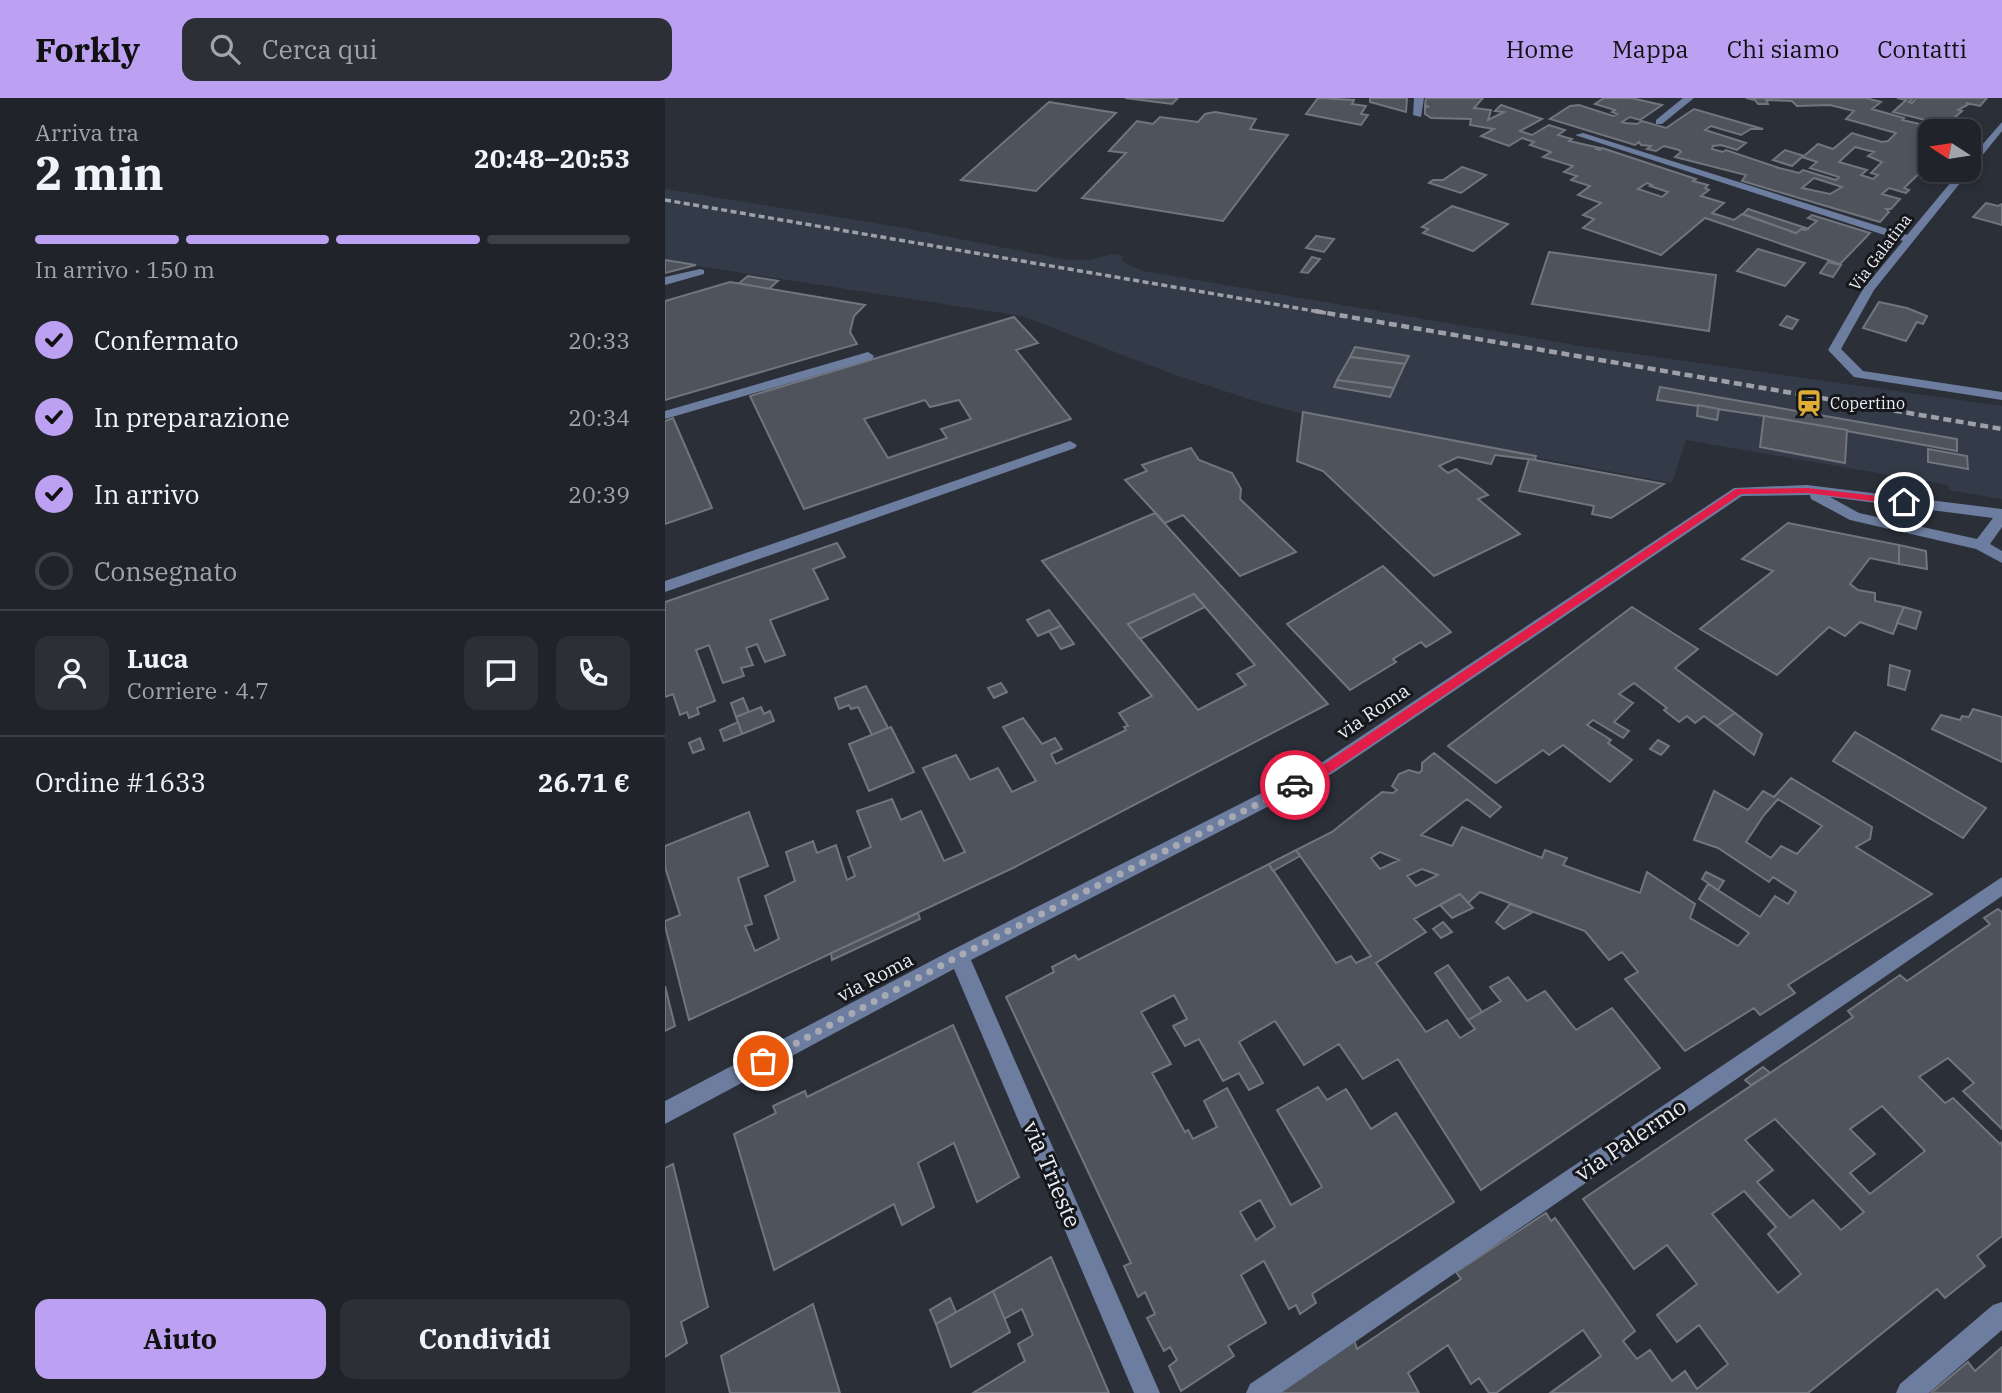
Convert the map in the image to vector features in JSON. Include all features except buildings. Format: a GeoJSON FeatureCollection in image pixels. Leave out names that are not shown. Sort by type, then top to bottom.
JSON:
{"type":"FeatureCollection","features":[{"type":"Feature","properties":{"kind":"street"},"geometry":{"type":"LineString","coordinates":[[1418,115],[1419,98]]}},
{"type":"Feature","properties":{"kind":"street"},"geometry":{"type":"LineString","coordinates":[[1659,122],[1689,98]]}},
{"type":"Feature","properties":{"kind":"street","name":"Via Galatina"},"geometry":{"type":"LineString","coordinates":[[1981,151],[2002,125]]}},
{"type":"Feature","properties":{"kind":"street"},"geometry":{"type":"LineString","coordinates":[[1580,135],[1909,239]]}},
{"type":"Feature","properties":{"kind":"street","name":"Via Galatina"},"geometry":{"type":"LineString","coordinates":[[1956,182],[1869,289],[1834,350],[1859,374],[2002,396]]}},
{"type":"Feature","properties":{"kind":"street"},"geometry":{"type":"LineString","coordinates":[[665,281],[700,272]]}},
{"type":"Feature","properties":{"kind":"street"},"geometry":{"type":"LineString","coordinates":[[665,415],[869,356]]}},
{"type":"Feature","properties":{"kind":"street"},"geometry":{"type":"LineString","coordinates":[[665,587],[1070,444]]}},
{"type":"Feature","properties":{"kind":"street","name":"via Roma"},"geometry":{"type":"LineString","coordinates":[[665,1113],[959,956],[1327,768],[1739,491],[1807,491],[2002,515]]}},
{"type":"Feature","properties":{"kind":"street"},"geometry":{"type":"LineString","coordinates":[[1807,491],[1855,517],[1981,545],[2002,558]]}},
{"type":"Feature","properties":{"kind":"street"},"geometry":{"type":"LineString","coordinates":[[1981,545],[2002,515]]}},
{"type":"Feature","properties":{"kind":"street","name":"via Palermo"},"geometry":{"type":"LineString","coordinates":[[1259,1393],[2002,885]]}},
{"type":"Feature","properties":{"kind":"street","name":"via Trieste"},"geometry":{"type":"LineString","coordinates":[[959,956],[1147,1393]]}},
{"type":"Feature","properties":{"kind":"street"},"geometry":{"type":"LineString","coordinates":[[1909,1393],[2002,1314]]}},
{"type":"Feature","properties":{"kind":"shaded area"},"geometry":{"type":"Polygon","coordinates":[[[665,189],[904,228],[1067,260],[1090,260],[1112,254],[1121,255],[1123,262],[1143,271],[1587,347],[2002,406],[2002,499],[1949,490],[1948,485],[1686,440],[1672,483],[1304,414],[1167,372],[1022,316],[665,261],[665,189]]]}},
{"type":"Feature","properties":{"kind":"railway"},"geometry":{"type":"LineString","coordinates":[[665,200],[1326,313]]}},
{"type":"Feature","properties":{"kind":"railway"},"geometry":{"type":"LineString","coordinates":[[1315,311],[2002,429]]}},
{"type":"Feature","properties":{"kind":"way so far"},"geometry":{"type":"LineString","coordinates":[[763,1061],[959,956],[1295,785]]}},
{"type":"Feature","properties":{"kind":"place","name":"Copertino"},"geometry":{"type":"Point","coordinates":[1809,403]}},
{"type":"Feature","properties":{"kind":"route"},"geometry":{"type":"LineString","coordinates":[[1295,785],[1327,768],[1739,491],[1807,491],[1904,502]]}}]}
